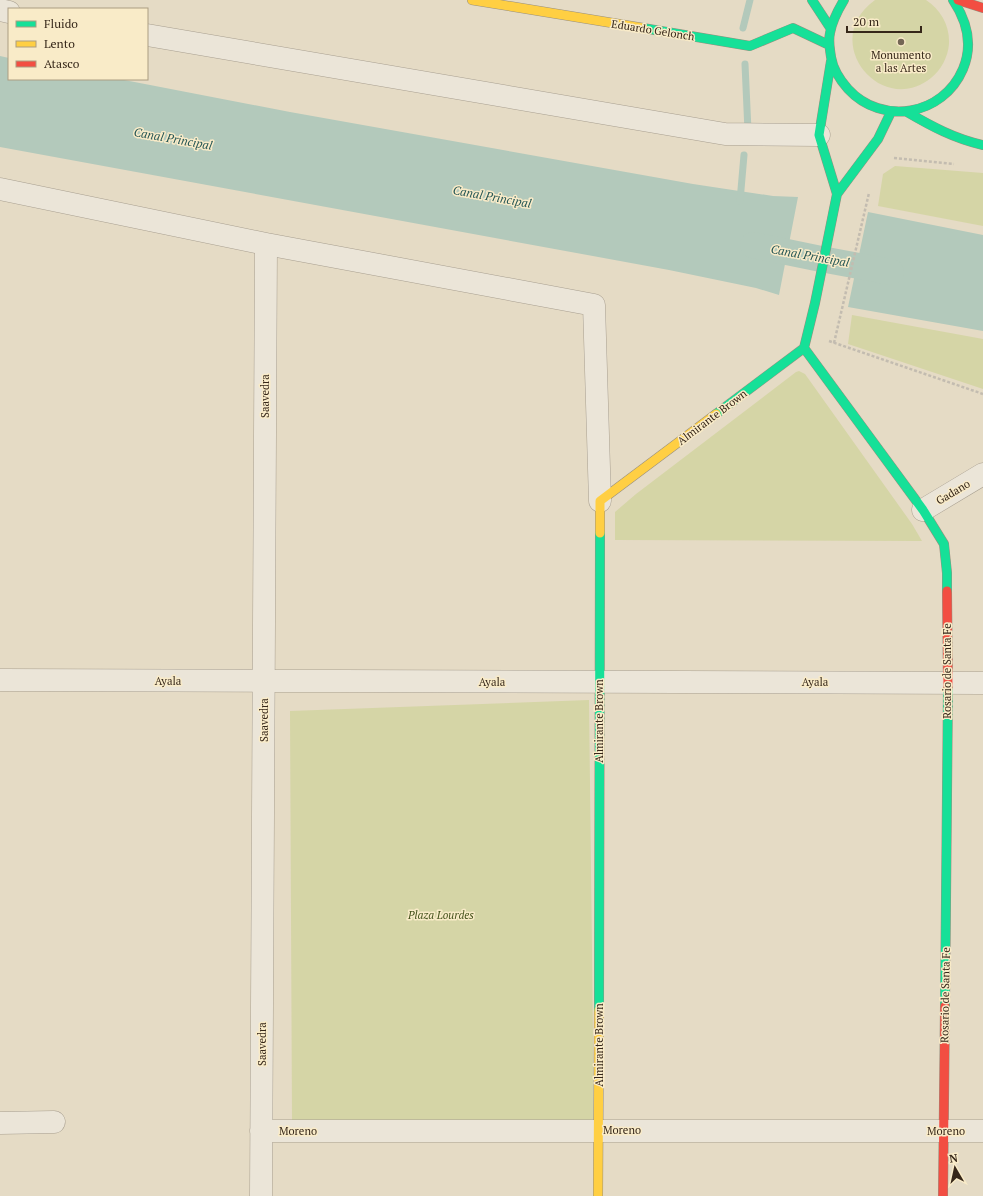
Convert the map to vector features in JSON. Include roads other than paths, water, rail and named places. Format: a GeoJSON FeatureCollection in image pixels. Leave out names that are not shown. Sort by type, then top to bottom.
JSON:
{"type":"FeatureCollection","features":[{"type":"Feature","properties":{"kind":"street","name":"Eduardo Gelonch"},"geometry":{"type":"LineString","coordinates":[[472,0],[750,46],[792,28],[829,45]]}},
{"type":"Feature","properties":{"kind":"street"},"geometry":{"type":"LineString","coordinates":[[812,0],[831,29]]}},
{"type":"Feature","properties":{"kind":"street"},"geometry":{"type":"LineString","coordinates":[[844,0],[836,13],[831,29],[829,45],[832,61],[838,76],[847,90],[860,101],[875,108],[891,112],[907,112],[922,108],[935,102],[947,93],[957,81],[964,68],[968,38],[960,9],[953,0]]}},
{"type":"Feature","properties":{"kind":"street"},"geometry":{"type":"LineString","coordinates":[[958,0],[983,8]]}},
{"type":"Feature","properties":{"kind":"street"},"geometry":{"type":"LineString","coordinates":[[148,35],[725,134],[819,135]]}},
{"type":"Feature","properties":{"kind":"street"},"geometry":{"type":"LineString","coordinates":[[832,61],[819,135],[837,194]]}},
{"type":"Feature","properties":{"kind":"street"},"geometry":{"type":"LineString","coordinates":[[804,348],[815,303],[837,194],[878,139],[891,112]]}},
{"type":"Feature","properties":{"kind":"street"},"geometry":{"type":"LineString","coordinates":[[907,112],[937,130],[973,144],[983,145]]}},
{"type":"Feature","properties":{"kind":"street"},"geometry":{"type":"LineString","coordinates":[[0,189],[266,244],[594,305],[600,501]]}},
{"type":"Feature","properties":{"kind":"street","name":"Saavedra"},"geometry":{"type":"LineString","coordinates":[[261,1196],[266,244]]}},
{"type":"Feature","properties":{"kind":"street","name":"Almirante Brown"},"geometry":{"type":"LineString","coordinates":[[598,1196],[600,501],[804,348]]}},
{"type":"Feature","properties":{"kind":"street","name":"Rosario de Santa Fe"},"geometry":{"type":"LineString","coordinates":[[804,348],[923,510],[944,544],[948,682],[943,1196]]}},
{"type":"Feature","properties":{"kind":"street","name":"Gadano"},"geometry":{"type":"LineString","coordinates":[[923,510],[983,474]]}},
{"type":"Feature","properties":{"kind":"street","name":"Ayala"},"geometry":{"type":"LineString","coordinates":[[0,680],[983,683]]}},
{"type":"Feature","properties":{"kind":"street"},"geometry":{"type":"LineString","coordinates":[[0,1122],[54,1122]]}},
{"type":"Feature","properties":{"kind":"street","name":"Moreno"},"geometry":{"type":"LineString","coordinates":[[261,1131],[983,1131]]}},
{"type":"Feature","properties":{"kind":"water"},"geometry":{"type":"Polygon","coordinates":[[[0,56],[8,58],[8,80],[124,80],[290,112],[693,184],[773,196],[798,197],[779,295],[756,288],[669,270],[0,147],[0,56]]]}},
{"type":"Feature","properties":{"kind":"water"},"geometry":{"type":"Polygon","coordinates":[[[868,212],[983,235],[983,331],[848,307],[868,212]]]}},
{"type":"Feature","properties":{"kind":"waterway"},"geometry":{"type":"LineString","coordinates":[[743,28],[750,0]]}},
{"type":"Feature","properties":{"kind":"waterway"},"geometry":{"type":"LineString","coordinates":[[745,64],[748,131]]}},
{"type":"Feature","properties":{"kind":"waterway"},"geometry":{"type":"LineString","coordinates":[[740,201],[744,155]]}},
{"type":"Feature","properties":{"kind":"waterway","name":"Canal Principal"},"geometry":{"type":"LineString","coordinates":[[753,245],[891,272]]}},
{"type":"Feature","properties":{"kind":"place","name":"Monumento a las Artes"},"geometry":{"type":"Point","coordinates":[901,42]}},
{"type":"Feature","properties":{"kind":"park label","name":"Plaza Lourdes"},"geometry":{"type":"Point","coordinates":[441,915]}}]}
